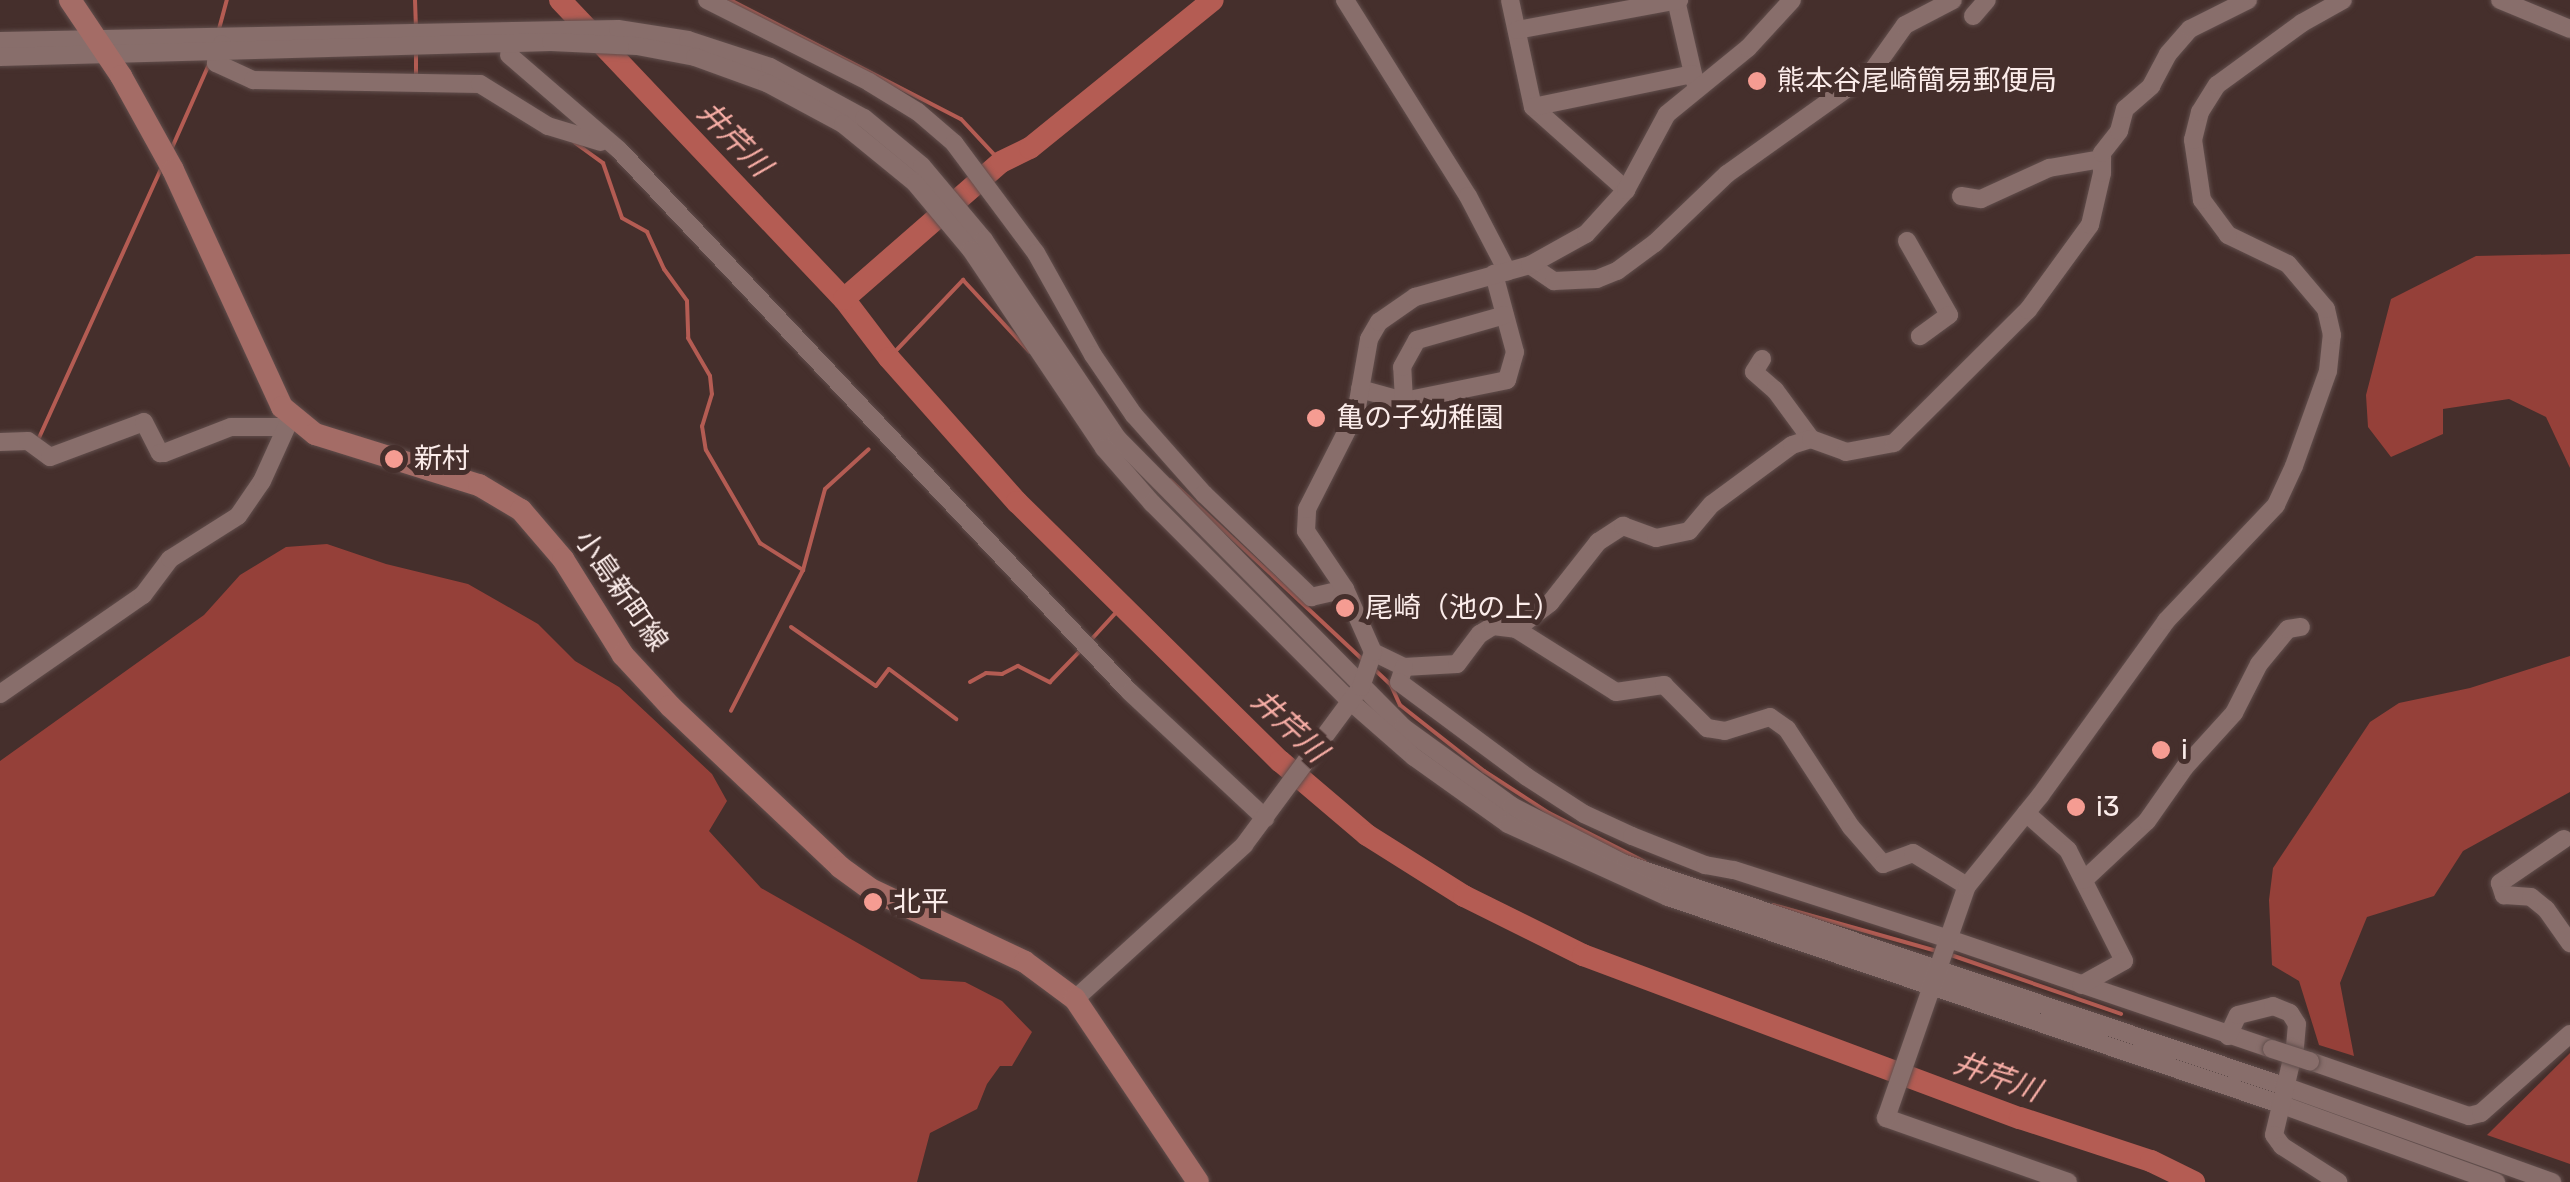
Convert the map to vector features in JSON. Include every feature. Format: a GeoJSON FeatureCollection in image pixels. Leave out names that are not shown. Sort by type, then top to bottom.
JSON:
{"type":"FeatureCollection","features":[{"type":"Feature","properties":{"kind":"main road","name":"小島新町線"},"geometry":{"type":"LineString","coordinates":[[70,0],[173,170],[289,422],[315,434],[478,485],[520,510],[563,560],[623,654],[670,706],[840,867],[870,889],[1025,962],[1075,999],[1198,1182]]}},
{"type":"Feature","properties":{"kind":"street"},"geometry":{"type":"LineString","coordinates":[[706,0],[738,12],[918,112],[954,142],[995,194],[1134,415],[1204,494],[1311,597],[1345,590]]}},
{"type":"Feature","properties":{"kind":"street"},"geometry":{"type":"LineString","coordinates":[[1345,0],[1468,196],[1500,273],[1504,315],[1515,352],[1507,380],[1404,401],[1360,388]]}},
{"type":"Feature","properties":{"kind":"street"},"geometry":{"type":"LineString","coordinates":[[1510,0],[1533,107],[1626,190]]}},
{"type":"Feature","properties":{"kind":"street"},"geometry":{"type":"LineString","coordinates":[[1517,30],[1677,0],[1695,82]]}},
{"type":"Feature","properties":{"kind":"street"},"geometry":{"type":"LineString","coordinates":[[1792,0],[1748,48],[1695,82],[1667,114],[1626,190],[1586,234],[1530,265],[1416,297],[1391,310],[1370,339],[1356,413],[1307,508],[1306,531],[1345,590],[1373,652],[1404,667],[1457,664],[1480,634],[1493,626],[1516,629],[1616,692],[1664,685],[1707,728],[1725,731],[1770,717],[1787,729],[1852,827],[1883,864],[1913,853],[1967,886]]}},
{"type":"Feature","properties":{"kind":"street"},"geometry":{"type":"LineString","coordinates":[[1530,265],[1554,281],[1597,278],[1617,271],[1655,244],[1727,174],[1872,70],[1905,24],[1953,0]]}},
{"type":"Feature","properties":{"kind":"street"},"geometry":{"type":"LineString","coordinates":[[1972,16],[1986,0]]}},
{"type":"Feature","properties":{"kind":"street"},"geometry":{"type":"LineString","coordinates":[[1516,629],[1550,603],[1598,542],[1623,526],[1656,538],[1690,530],[1712,504],[1792,445],[1811,440],[1846,452],[1894,443],[2028,310],[2090,225],[2102,159],[2119,131],[2125,109],[2150,86],[2168,54],[2190,29],[2248,0]]}},
{"type":"Feature","properties":{"kind":"street"},"geometry":{"type":"LineString","coordinates":[[2068,1182],[2018,1174],[1886,1118],[1967,886],[2166,621],[2276,505],[2294,466],[2328,371],[2332,335],[2326,309],[2288,264],[2256,251],[2221,226],[2202,200],[2193,140],[2200,112],[2217,85],[2302,23],[2343,0]]}},
{"type":"Feature","properties":{"kind":"street"},"geometry":{"type":"LineString","coordinates":[[2500,0],[2570,29]]}},
{"type":"Feature","properties":{"kind":"street"},"geometry":{"type":"LineString","coordinates":[[0,41],[100,46],[497,42],[618,29],[770,67],[864,118],[978,245],[1116,438],[1356,694],[1464,795],[1560,852],[1668,897],[1937,971]]}},
{"type":"Feature","properties":{"kind":"street"},"geometry":{"type":"LineString","coordinates":[[497,42],[619,150],[1130,692],[1268,815]]}},
{"type":"Feature","properties":{"kind":"street"},"geometry":{"type":"LineString","coordinates":[[222,44],[216,63],[220,68],[271,82],[480,84],[548,126],[586,135],[619,150]]}},
{"type":"Feature","properties":{"kind":"street"},"geometry":{"type":"LineString","coordinates":[[0,58],[100,46]]}},
{"type":"Feature","properties":{"kind":"street"},"geometry":{"type":"LineString","coordinates":[[1533,107],[1695,82]]}},
{"type":"Feature","properties":{"kind":"street"},"geometry":{"type":"LineString","coordinates":[[1961,196],[1981,199],[2048,168],[2102,159]]}},
{"type":"Feature","properties":{"kind":"street"},"geometry":{"type":"LineString","coordinates":[[1907,241],[1949,315],[1920,336]]}},
{"type":"Feature","properties":{"kind":"street"},"geometry":{"type":"LineString","coordinates":[[1404,401],[1402,367],[1417,340],[1504,315]]}},
{"type":"Feature","properties":{"kind":"street"},"geometry":{"type":"LineString","coordinates":[[1762,359],[1754,372],[1775,390],[1811,440]]}},
{"type":"Feature","properties":{"kind":"street"},"geometry":{"type":"LineString","coordinates":[[0,442],[28,441],[50,457],[144,422],[160,453],[164,453],[231,427],[289,422],[262,481],[238,516],[170,559],[142,595],[0,694]]}},
{"type":"Feature","properties":{"kind":"street"},"geometry":{"type":"LineString","coordinates":[[2084,880],[2147,821],[2184,767],[2234,714],[2259,664],[2288,629],[2301,627]]}},
{"type":"Feature","properties":{"kind":"street"},"geometry":{"type":"LineString","coordinates":[[1075,999],[1244,845],[1356,694],[1373,652]]}},
{"type":"Feature","properties":{"kind":"street"},"geometry":{"type":"LineString","coordinates":[[1404,667],[1399,682],[1584,814],[1705,865],[1734,870],[1829,904],[1949,939],[2469,1116],[2480,1113],[2570,1034]]}},
{"type":"Feature","properties":{"kind":"street"},"geometry":{"type":"LineString","coordinates":[[1356,694],[1512,806],[1625,864],[2282,1095],[2552,1182]]}},
{"type":"Feature","properties":{"kind":"street"},"geometry":{"type":"LineString","coordinates":[[1512,806],[1528,777]]}},
{"type":"Feature","properties":{"kind":"street"},"geometry":{"type":"LineString","coordinates":[[2026,812],[2068,850],[2124,961],[2082,985]]}},
{"type":"Feature","properties":{"kind":"street"},"geometry":{"type":"LineString","coordinates":[[2564,839],[2500,883],[2504,894],[2531,897],[2546,908],[2570,943]]}},
{"type":"Feature","properties":{"kind":"street"},"geometry":{"type":"LineString","coordinates":[[1701,891],[1705,865]]}},
{"type":"Feature","properties":{"kind":"street"},"geometry":{"type":"LineString","coordinates":[[2228,1036],[2238,1015],[2274,1006],[2290,1014],[2297,1024],[2274,1135],[2282,1146],[2338,1182]]}},
{"type":"Feature","properties":{"kind":"street"},"geometry":{"type":"LineString","coordinates":[[2282,1095],[2496,1182]]}},
{"type":"Feature","properties":{"kind":"shaded area"},"geometry":{"type":"Polygon","coordinates":[[[2570,254],[2570,468],[2546,417],[2509,399],[2443,409],[2443,434],[2391,457],[2368,427],[2366,395],[2391,299],[2476,256],[2570,254]]]}},
{"type":"Feature","properties":{"kind":"shaded area"},"geometry":{"type":"Polygon","coordinates":[[[327,544],[386,564],[468,584],[538,624],[575,661],[619,687],[712,774],[727,801],[709,831],[761,888],[921,979],[965,982],[1002,1001],[1032,1032],[1012,1066],[1000,1066],[987,1084],[977,1109],[930,1133],[917,1182],[0,1182],[0,761],[204,615],[240,575],[286,547],[327,544]]]}},
{"type":"Feature","properties":{"kind":"shaded area"},"geometry":{"type":"Polygon","coordinates":[[[2570,656],[2570,792],[2463,851],[2434,896],[2367,917],[2340,983],[2354,1056],[2319,1045],[2299,981],[2272,965],[2269,900],[2273,868],[2370,722],[2399,703],[2470,688],[2570,656]]]}},
{"type":"Feature","properties":{"kind":"shaded area"},"geometry":{"type":"Polygon","coordinates":[[[2570,1053],[2570,1164],[2487,1135],[2570,1053]]]}},
{"type":"Feature","properties":{"kind":"waterway"},"geometry":{"type":"LineString","coordinates":[[219,29],[227,0]]}},
{"type":"Feature","properties":{"kind":"waterway"},"geometry":{"type":"LineString","coordinates":[[415,0],[416,25]]}},
{"type":"Feature","properties":{"kind":"waterway","name":"井芹川"},"geometry":{"type":"LineString","coordinates":[[560,0],[844,299],[889,358],[1017,502],[1280,761],[1367,835],[1464,896],[1583,955],[2020,1118],[2151,1161],[2194,1182]]}},
{"type":"Feature","properties":{"kind":"waterway"},"geometry":{"type":"LineString","coordinates":[[730,0],[961,119],[1001,162]]}},
{"type":"Feature","properties":{"kind":"waterway"},"geometry":{"type":"LineString","coordinates":[[844,299],[1001,162],[1030,148],[1213,0]]}},
{"type":"Feature","properties":{"kind":"waterway"},"geometry":{"type":"LineString","coordinates":[[416,50],[416,75]]}},
{"type":"Feature","properties":{"kind":"waterway"},"geometry":{"type":"LineString","coordinates":[[171,150],[210,62]]}},
{"type":"Feature","properties":{"kind":"waterway"},"geometry":{"type":"LineString","coordinates":[[574,142],[603,163],[622,218],[647,232],[664,269],[687,301],[688,338],[710,376],[712,394],[702,426],[706,450],[760,543],[803,570],[731,711]]}},
{"type":"Feature","properties":{"kind":"waterway"},"geometry":{"type":"LineString","coordinates":[[38,440],[162,167]]}},
{"type":"Feature","properties":{"kind":"waterway"},"geometry":{"type":"LineString","coordinates":[[889,358],[963,280],[1030,352]]}},
{"type":"Feature","properties":{"kind":"waterway"},"geometry":{"type":"LineString","coordinates":[[803,570],[825,489],[869,449]]}},
{"type":"Feature","properties":{"kind":"waterway"},"geometry":{"type":"LineString","coordinates":[[1170,480],[1364,661]]}},
{"type":"Feature","properties":{"kind":"waterway"},"geometry":{"type":"LineString","coordinates":[[1089,642],[1121,607]]}},
{"type":"Feature","properties":{"kind":"waterway"},"geometry":{"type":"LineString","coordinates":[[791,627],[876,686],[889,669],[956,719]]}},
{"type":"Feature","properties":{"kind":"waterway"},"geometry":{"type":"LineString","coordinates":[[970,682],[986,673],[1002,674],[1018,666],[1050,682],[1082,649]]}},
{"type":"Feature","properties":{"kind":"waterway"},"geometry":{"type":"LineString","coordinates":[[1375,670],[1391,685],[1400,705],[1484,771],[1549,813],[1645,862]]}},
{"type":"Feature","properties":{"kind":"waterway"},"geometry":{"type":"LineString","coordinates":[[1773,905],[1937,951]]}},
{"type":"Feature","properties":{"kind":"waterway"},"geometry":{"type":"LineString","coordinates":[[1951,955],[2121,1014]]}},
{"type":"Feature","properties":{"kind":"place","name":"熊本谷尾崎簡易郵便局"},"geometry":{"type":"Point","coordinates":[1757,81]}},
{"type":"Feature","properties":{"kind":"place","name":"亀の子幼稚園"},"geometry":{"type":"Point","coordinates":[1316,418]}},
{"type":"Feature","properties":{"kind":"place","name":"新村"},"geometry":{"type":"Point","coordinates":[394,459]}},
{"type":"Feature","properties":{"kind":"place","name":"尾崎（池の上）"},"geometry":{"type":"Point","coordinates":[1345,608]}},
{"type":"Feature","properties":{"kind":"place","name":"i"},"geometry":{"type":"Point","coordinates":[2161,750]}},
{"type":"Feature","properties":{"kind":"place","name":"i3"},"geometry":{"type":"Point","coordinates":[2076,807]}},
{"type":"Feature","properties":{"kind":"place","name":"北平"},"geometry":{"type":"Point","coordinates":[873,902]}}]}
